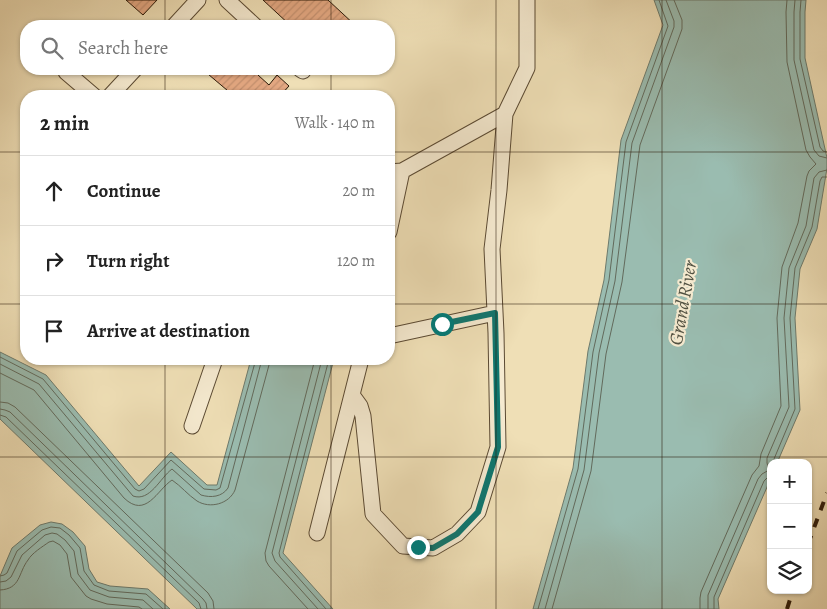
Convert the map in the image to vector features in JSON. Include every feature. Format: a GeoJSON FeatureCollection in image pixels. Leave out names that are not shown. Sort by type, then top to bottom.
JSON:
{"type":"FeatureCollection","features":[{"type":"Feature","properties":{"kind":"lane"},"geometry":{"type":"LineString","coordinates":[[180,20],[198,0]]}},
{"type":"Feature","properties":{"kind":"lane"},"geometry":{"type":"LineString","coordinates":[[227,0],[249,20]]}},
{"type":"Feature","properties":{"kind":"lane"},"geometry":{"type":"LineString","coordinates":[[352,395],[360,406],[363,416],[373,514],[403,546],[433,548],[457,534],[478,512],[498,447],[492,249],[500,190],[505,114],[527,68],[527,0]]}},
{"type":"Feature","properties":{"kind":"lane"},"geometry":{"type":"LineString","coordinates":[[70,75],[87,90]]}},
{"type":"Feature","properties":{"kind":"lane"},"geometry":{"type":"LineString","coordinates":[[114,90],[124,75]]}},
{"type":"Feature","properties":{"kind":"lane"},"geometry":{"type":"LineString","coordinates":[[395,171],[505,114]]}},
{"type":"Feature","properties":{"kind":"lane"},"geometry":{"type":"LineString","coordinates":[[395,335],[495,313]]}},
{"type":"Feature","properties":{"kind":"lane"},"geometry":{"type":"LineString","coordinates":[[192,426],[213,365]]}},
{"type":"Feature","properties":{"kind":"lane"},"geometry":{"type":"LineString","coordinates":[[317,533],[360,365]]}},
{"type":"Feature","properties":{"kind":"water","name":"Grand River"},"geometry":{"type":"Polygon","coordinates":[[[654,0],[806,0],[805,58],[827,158],[827,168],[817,229],[800,269],[795,318],[800,410],[779,459],[767,459],[767,487],[718,599],[719,609],[533,609],[573,468],[588,351],[604,280],[621,140],[663,25],[654,0]]]}},
{"type":"Feature","properties":{"kind":"water"},"geometry":{"type":"Polygon","coordinates":[[[0,352],[20,362],[20,365],[26,365],[46,375],[139,486],[171,452],[207,485],[217,485],[249,365],[332,365],[283,553],[333,609],[197,609],[0,419],[0,352]]]}},
{"type":"Feature","properties":{"kind":"water"},"geometry":{"type":"Polygon","coordinates":[[[51,522],[62,524],[73,532],[85,546],[89,569],[97,582],[110,586],[148,589],[170,609],[0,609],[0,576],[12,548],[40,525],[51,522]]]}},
{"type":"Feature","properties":{"kind":"building"},"geometry":{"type":"Polygon","coordinates":[[[126,0],[157,0],[143,15],[126,0]]]}},
{"type":"Feature","properties":{"kind":"building"},"geometry":{"type":"Polygon","coordinates":[[[263,0],[328,0],[350,20],[285,20],[263,0]]]}},
{"type":"Feature","properties":{"kind":"building"},"geometry":{"type":"Polygon","coordinates":[[[209,75],[258,75],[269,85],[277,75],[289,86],[285,90],[227,90],[209,75]]]}},
{"type":"Feature","properties":{"kind":"railway"},"geometry":{"type":"LineString","coordinates":[[812,533],[827,493]]}},
{"type":"Feature","properties":{"kind":"railway"},"geometry":{"type":"LineString","coordinates":[[787,609],[792,594]]}},
{"type":"Feature","properties":{"kind":"route"},"geometry":{"type":"LineString","coordinates":[[418,547],[433,548],[457,534],[478,512],[498,447],[495,313],[442,324]]}}]}
